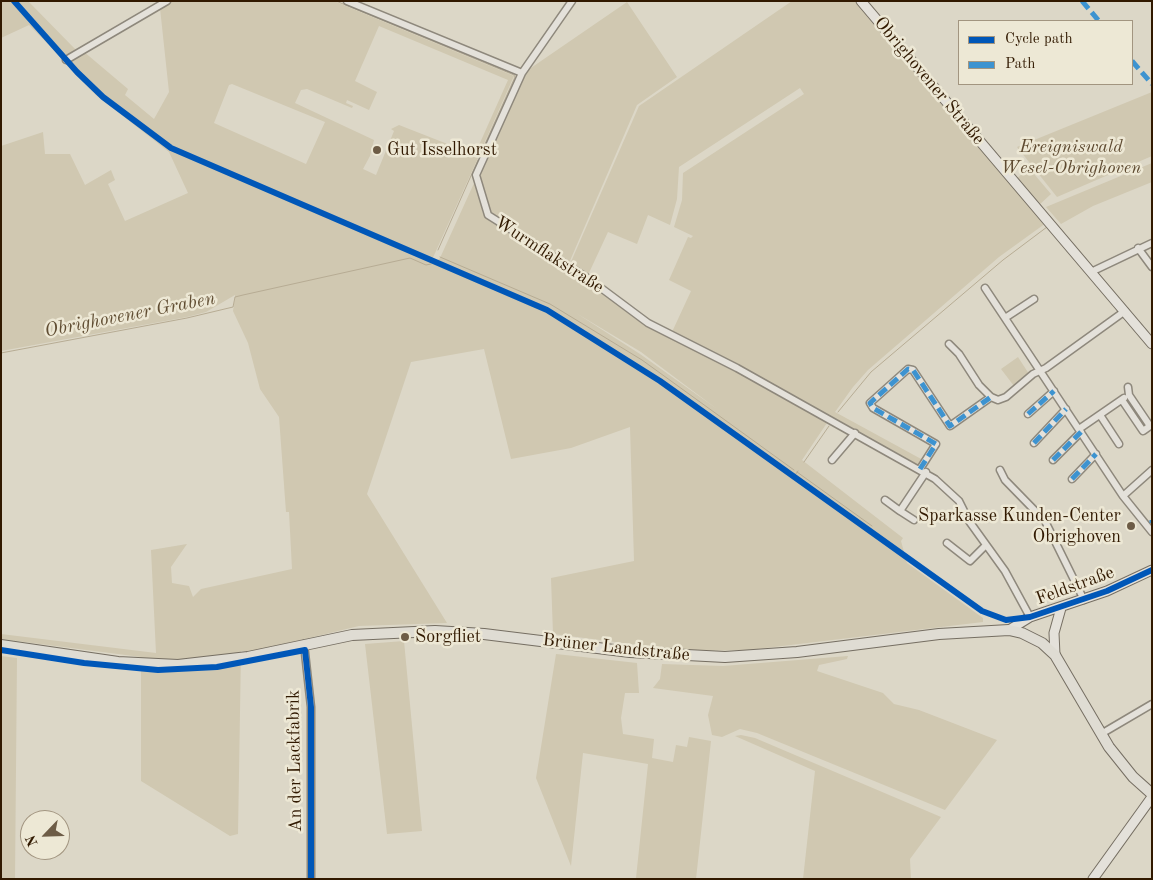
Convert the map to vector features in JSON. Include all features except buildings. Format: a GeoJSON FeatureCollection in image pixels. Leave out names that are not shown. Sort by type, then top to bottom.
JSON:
{"type":"FeatureCollection","features":[{"type":"Feature","properties":{"kind":"main road","name":"Brüner Landstraße"},"geometry":{"type":"LineString","coordinates":[[1,645],[118,662],[178,665],[219,662],[304,644],[372,633],[434,631],[484,634],[638,653],[726,657],[797,652],[940,634],[1009,630],[1022,633],[1042,643],[1055,655],[1101,734],[1128,771],[1152,796]]}},
{"type":"Feature","properties":{"kind":"street"},"geometry":{"type":"LineString","coordinates":[[66,60],[166,1]]}},
{"type":"Feature","properties":{"kind":"street"},"geometry":{"type":"LineString","coordinates":[[347,1],[522,73]]}},
{"type":"Feature","properties":{"kind":"street","name":"Wurmflakstraße"},"geometry":{"type":"LineString","coordinates":[[572,1],[522,73],[476,175],[484,210],[589,279],[648,323],[737,368],[855,433],[923,471],[954,494],[986,545],[1005,570],[1030,617]]}},
{"type":"Feature","properties":{"kind":"street","name":"Obrighovener Straße"},"geometry":{"type":"LineString","coordinates":[[862,1],[1152,344]]}},
{"type":"Feature","properties":{"kind":"street"},"geometry":{"type":"LineString","coordinates":[[1091,272],[1152,243]]}},
{"type":"Feature","properties":{"kind":"street"},"geometry":{"type":"LineString","coordinates":[[1138,248],[1152,267]]}},
{"type":"Feature","properties":{"kind":"street"},"geometry":{"type":"LineString","coordinates":[[985,288],[1123,496],[1152,532]]}},
{"type":"Feature","properties":{"kind":"street"},"geometry":{"type":"LineString","coordinates":[[1005,318],[1034,299]]}},
{"type":"Feature","properties":{"kind":"street"},"geometry":{"type":"LineString","coordinates":[[949,344],[959,354],[979,385],[991,397],[998,400],[1006,397],[1033,374],[1125,311]]}},
{"type":"Feature","properties":{"kind":"street"},"geometry":{"type":"LineString","coordinates":[[900,511],[936,444],[873,408],[870,403],[908,369],[913,370],[950,426],[991,397]]}},
{"type":"Feature","properties":{"kind":"street"},"geometry":{"type":"LineString","coordinates":[[1122,400],[1143,431],[1150,426],[1129,395],[1128,387]]}},
{"type":"Feature","properties":{"kind":"street"},"geometry":{"type":"LineString","coordinates":[[1028,414],[1054,392]]}},
{"type":"Feature","properties":{"kind":"street"},"geometry":{"type":"LineString","coordinates":[[1053,460],[1080,430],[1129,395]]}},
{"type":"Feature","properties":{"kind":"street"},"geometry":{"type":"LineString","coordinates":[[1034,443],[1066,409]]}},
{"type":"Feature","properties":{"kind":"street"},"geometry":{"type":"LineString","coordinates":[[1100,415],[1119,444]]}},
{"type":"Feature","properties":{"kind":"street"},"geometry":{"type":"LineString","coordinates":[[832,460],[855,433]]}},
{"type":"Feature","properties":{"kind":"street"},"geometry":{"type":"LineString","coordinates":[[1072,479],[1096,454]]}},
{"type":"Feature","properties":{"kind":"street"},"geometry":{"type":"LineString","coordinates":[[1000,470],[1005,480],[1045,521],[1084,600]]}},
{"type":"Feature","properties":{"kind":"street"},"geometry":{"type":"LineString","coordinates":[[1123,496],[1152,470]]}},
{"type":"Feature","properties":{"kind":"street"},"geometry":{"type":"LineString","coordinates":[[885,500],[914,520]]}},
{"type":"Feature","properties":{"kind":"street"},"geometry":{"type":"LineString","coordinates":[[947,543],[970,562],[986,545]]}},
{"type":"Feature","properties":{"kind":"street","name":"Feldstraße"},"geometry":{"type":"LineString","coordinates":[[1009,630],[1030,617],[1084,600],[1129,582],[1152,570]]}},
{"type":"Feature","properties":{"kind":"street","name":"Feldstraße"},"geometry":{"type":"LineString","coordinates":[[1055,655],[1054,633],[1061,608]]}},
{"type":"Feature","properties":{"kind":"street","name":"Feldstraße"},"geometry":{"type":"LineString","coordinates":[[1022,633],[1030,617]]}},
{"type":"Feature","properties":{"kind":"street","name":"An der Lackfabrik"},"geometry":{"type":"LineString","coordinates":[[304,644],[311,707],[311,879]]}},
{"type":"Feature","properties":{"kind":"street"},"geometry":{"type":"LineString","coordinates":[[1101,734],[1152,704]]}},
{"type":"Feature","properties":{"kind":"street"},"geometry":{"type":"LineString","coordinates":[[1093,879],[1152,796]]}},
{"type":"Feature","properties":{"kind":"green space"},"geometry":{"type":"Polygon","coordinates":[[[1,1],[28,1],[77,51],[71,54],[58,54],[29,25],[1,38],[1,1]]]}},
{"type":"Feature","properties":{"kind":"green space"},"geometry":{"type":"Polygon","coordinates":[[[172,1],[334,1],[514,76],[479,155],[475,154],[508,80],[379,26],[355,81],[377,92],[369,110],[347,100],[346,103],[353,106],[352,108],[307,89],[301,90],[295,103],[374,140],[370,156],[363,169],[376,175],[394,131],[391,129],[399,125],[478,158],[431,262],[434,263],[440,258],[475,181],[483,214],[592,284],[655,330],[693,349],[672,332],[691,291],[669,280],[688,237],[691,238],[693,236],[674,227],[682,200],[683,173],[804,94],[800,88],[679,167],[677,199],[670,225],[648,215],[637,244],[608,232],[588,275],[570,264],[639,106],[792,1],[857,1],[1046,223],[999,257],[868,370],[835,412],[923,460],[919,465],[831,417],[802,460],[903,538],[901,541],[907,563],[983,618],[983,622],[749,650],[686,651],[553,634],[551,578],[634,561],[630,427],[571,448],[511,459],[484,349],[411,362],[367,494],[447,623],[359,626],[255,651],[241,651],[238,834],[230,836],[141,781],[141,657],[1,639],[1,634],[156,653],[151,550],[187,544],[171,567],[172,583],[189,586],[193,597],[201,589],[292,569],[289,512],[286,512],[279,417],[260,389],[248,343],[233,311],[235,295],[206,312],[187,317],[1,351],[1,146],[43,132],[45,154],[70,154],[85,185],[111,170],[115,180],[108,184],[125,221],[188,193],[169,152],[96,95],[69,67],[72,65],[71,59],[83,51],[128,89],[125,95],[154,119],[169,92],[160,8],[172,1]],[[232,84],[229,85],[214,123],[306,164],[325,122],[232,84]],[[576,313],[640,354],[717,409],[641,352],[576,313]]]}},
{"type":"Feature","properties":{"kind":"green space"},"geometry":{"type":"Polygon","coordinates":[[[627,2],[677,77],[637,105],[569,263],[488,211],[480,179],[481,170],[525,72],[627,2]]]}},
{"type":"Feature","properties":{"kind":"green space","name":"Ereigniswald Wesel-Obrighoven"},"geometry":{"type":"Polygon","coordinates":[[[1152,92],[1152,156],[1057,197],[1017,147],[1152,92]]]}},
{"type":"Feature","properties":{"kind":"green space"},"geometry":{"type":"Polygon","coordinates":[[[1152,163],[1152,182],[1093,206],[1061,224],[1046,207],[1152,163]]]}},
{"type":"Feature","properties":{"kind":"green space"},"geometry":{"type":"Polygon","coordinates":[[[1029,168],[1051,194],[1038,206],[1015,180],[1029,168]]]}},
{"type":"Feature","properties":{"kind":"green space"},"geometry":{"type":"Polygon","coordinates":[[[1018,357],[1029,374],[1014,386],[1001,369],[1018,357]]]}},
{"type":"Feature","properties":{"kind":"green space"},"geometry":{"type":"Polygon","coordinates":[[[404,641],[422,831],[387,834],[365,644],[404,641]]]}},
{"type":"Feature","properties":{"kind":"green space"},"geometry":{"type":"Polygon","coordinates":[[[556,654],[637,663],[639,693],[625,693],[621,718],[623,734],[654,739],[652,758],[673,762],[676,745],[687,747],[689,737],[711,741],[696,879],[636,878],[648,764],[583,753],[571,866],[536,778],[556,654]]]}},
{"type":"Feature","properties":{"kind":"green space"},"geometry":{"type":"Polygon","coordinates":[[[1,656],[17,658],[15,879],[1,879],[1,656]]]}},
{"type":"Feature","properties":{"kind":"green space"},"geometry":{"type":"Polygon","coordinates":[[[848,656],[847,659],[819,665],[817,671],[883,693],[894,704],[919,710],[997,740],[945,810],[757,733],[740,729],[722,737],[712,735],[708,715],[713,696],[653,688],[660,679],[662,664],[723,666],[848,656]]]}},
{"type":"Feature","properties":{"kind":"green space"},"geometry":{"type":"Polygon","coordinates":[[[741,735],[755,738],[941,817],[910,859],[911,879],[803,879],[815,771],[735,736],[741,735]]]}},
{"type":"Feature","properties":{"kind":"waterway","name":"Obrighovener Graben"},"geometry":{"type":"LineString","coordinates":[[336,1],[514,75],[515,77],[480,155]]}},
{"type":"Feature","properties":{"kind":"waterway","name":"Obrighovener Graben"},"geometry":{"type":"LineString","coordinates":[[438,250],[478,160]]}},
{"type":"Feature","properties":{"kind":"waterway"},"geometry":{"type":"LineString","coordinates":[[838,412],[871,372],[1003,260],[1047,227]]}},
{"type":"Feature","properties":{"kind":"waterway"},"geometry":{"type":"LineString","coordinates":[[440,257],[550,304],[642,360],[794,470]]}},
{"type":"Feature","properties":{"kind":"waterway","name":"Obrighovener Graben"},"geometry":{"type":"LineString","coordinates":[[1,353],[187,318],[233,307],[235,297],[410,258],[426,265],[431,264]]}},
{"type":"Feature","properties":{"kind":"waterway"},"geometry":{"type":"LineString","coordinates":[[804,462],[829,426]]}},
{"type":"Feature","properties":{"kind":"waterway"},"geometry":{"type":"LineString","coordinates":[[795,475],[798,471]]}},
{"type":"Feature","properties":{"kind":"waterway"},"geometry":{"type":"LineString","coordinates":[[797,472],[872,526]]}},
{"type":"Feature","properties":{"kind":"marked path"},"geometry":{"type":"LineString","coordinates":[[1082,1],[1098,20]]}},
{"type":"Feature","properties":{"kind":"marked path"},"geometry":{"type":"LineString","coordinates":[[1133,62],[1152,84]]}},
{"type":"Feature","properties":{"kind":"marked path"},"geometry":{"type":"LineString","coordinates":[[920,469],[936,444],[873,408],[870,403],[908,369],[913,370],[950,426],[991,397]]}},
{"type":"Feature","properties":{"kind":"marked path"},"geometry":{"type":"LineString","coordinates":[[1028,414],[1054,391]]}},
{"type":"Feature","properties":{"kind":"marked path"},"geometry":{"type":"LineString","coordinates":[[1034,443],[1066,409]]}},
{"type":"Feature","properties":{"kind":"marked path"},"geometry":{"type":"LineString","coordinates":[[1053,460],[1081,432]]}},
{"type":"Feature","properties":{"kind":"marked path"},"geometry":{"type":"LineString","coordinates":[[1072,479],[1096,454]]}},
{"type":"Feature","properties":{"kind":"cycle path"},"geometry":{"type":"LineString","coordinates":[[14,1],[77,72],[103,97],[171,148],[547,310],[660,381],[982,611],[1006,620],[1030,617],[1107,591],[1152,570]]}},
{"type":"Feature","properties":{"kind":"cycle path"},"geometry":{"type":"LineString","coordinates":[[1,650],[84,663],[158,670],[217,667],[305,650],[311,707],[311,879]]}},
{"type":"Feature","properties":{"kind":"place","name":"Gut Isselhorst"},"geometry":{"type":"Point","coordinates":[377,150]}},
{"type":"Feature","properties":{"kind":"place","name":"Sparkasse Kunden-Center Obrighoven"},"geometry":{"type":"Point","coordinates":[1131,526]}},
{"type":"Feature","properties":{"kind":"place","name":"Sorgfliet"},"geometry":{"type":"Point","coordinates":[405,637]}}]}
